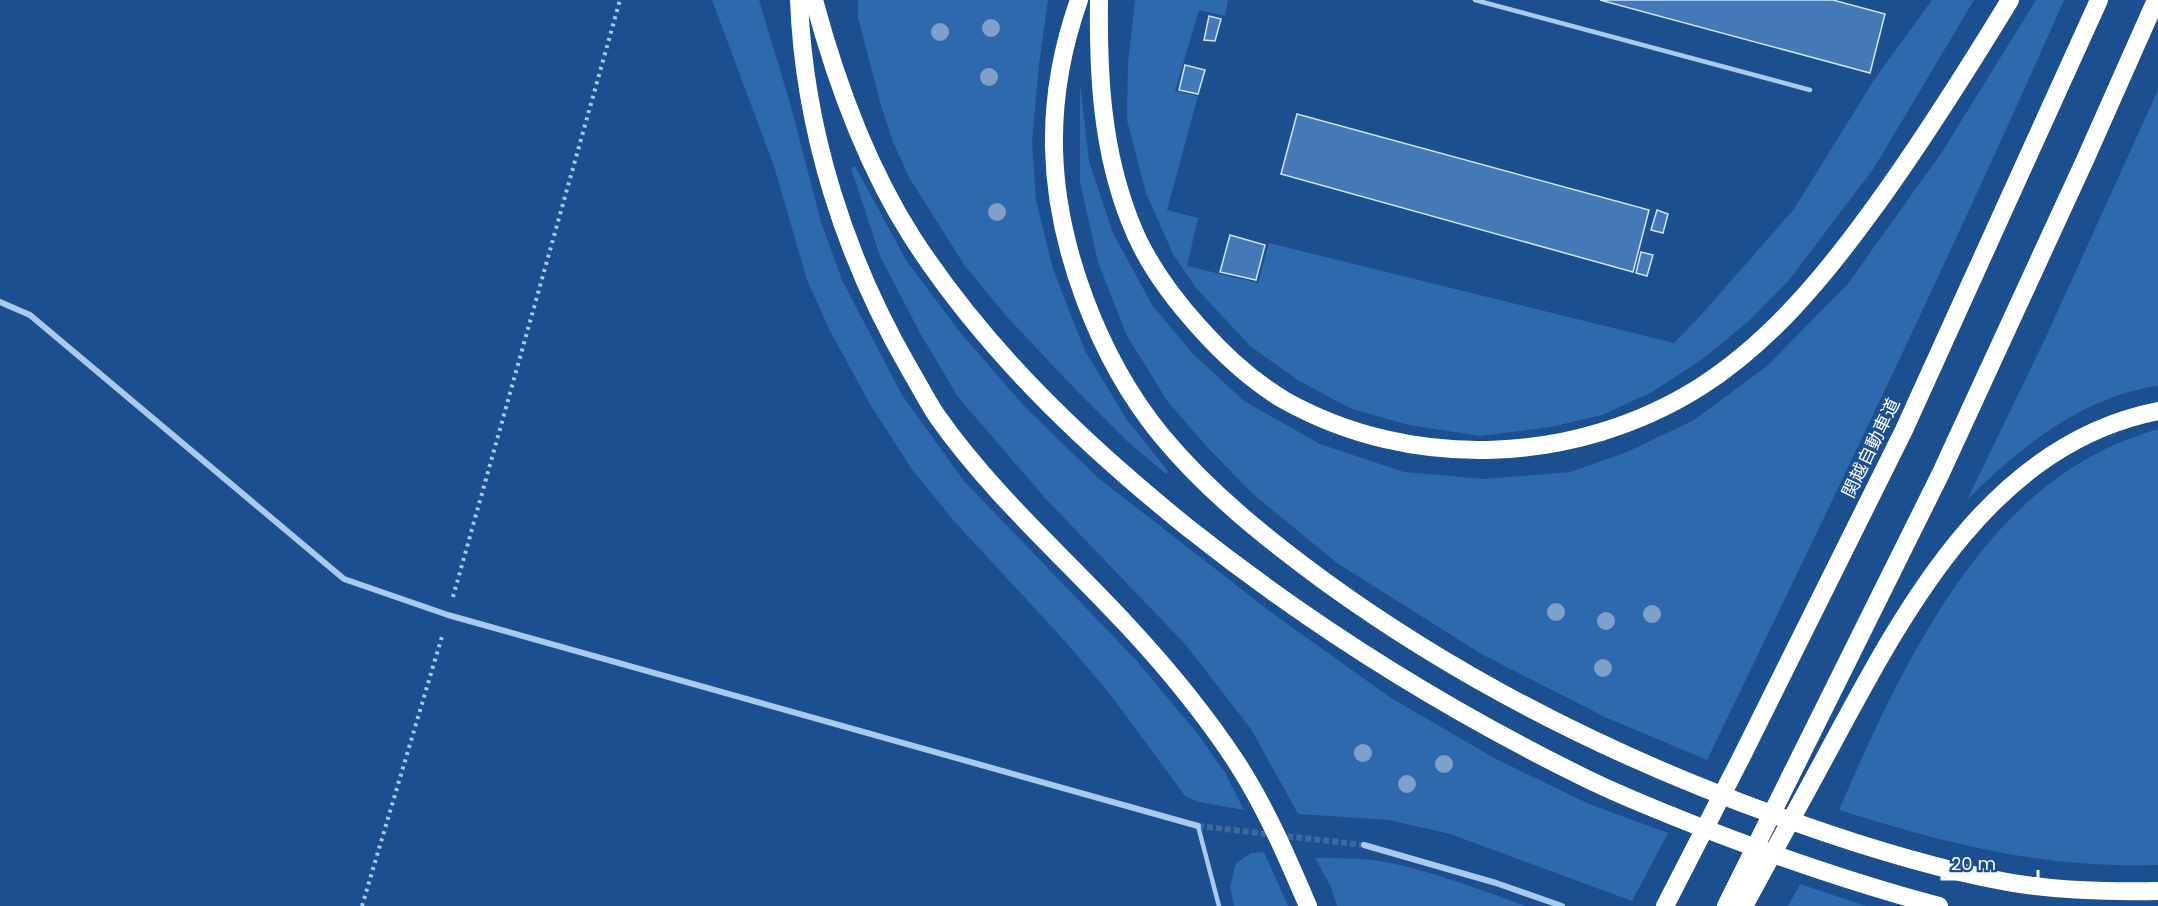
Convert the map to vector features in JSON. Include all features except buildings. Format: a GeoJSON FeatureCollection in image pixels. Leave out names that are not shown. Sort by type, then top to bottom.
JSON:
{"type":"FeatureCollection","features":[{"type":"Feature","properties":{"kind":"highway"},"geometry":{"type":"LineString","coordinates":[[800,0],[804,58],[824,165],[852,255],[889,334],[936,415],[988,478],[1051,548],[1128,626],[1185,693],[1237,763],[1280,840],[1308,906]]}},
{"type":"Feature","properties":{"kind":"highway"},"geometry":{"type":"LineString","coordinates":[[814,0],[833,68],[853,119],[880,180],[912,236],[952,293],[1010,364],[1075,430],[1140,489],[1211,546],[1288,603],[1371,658],[1513,741],[1587,779],[1732,839],[1883,891],[1939,906]]}},
{"type":"Feature","properties":{"kind":"highway"},"geometry":{"type":"LineString","coordinates":[[1079,0],[1061,60],[1055,105],[1054,151],[1059,199],[1073,261],[1086,302],[1106,350],[1130,392],[1160,434],[1199,477],[1245,521],[1361,608],[1525,707],[1600,744],[1745,805],[1892,854],[1954,871],[2011,883],[2064,890],[2158,891]]}},
{"type":"Feature","properties":{"kind":"highway"},"geometry":{"type":"LineString","coordinates":[[1099,0],[1100,91],[1105,133],[1115,178],[1131,223],[1151,265],[1177,303],[1208,338],[1243,371],[1281,398],[1325,421],[1380,439],[1418,447],[1468,451],[1518,449],[1568,441],[1614,428],[1656,411],[1699,388],[1738,360],[1776,326],[1815,284],[1853,236],[1959,84],[2010,0]]}},
{"type":"Feature","properties":{"kind":"highway","name":"関越自動車道"},"geometry":{"type":"LineString","coordinates":[[1665,906],[1904,430],[2099,0]]}},
{"type":"Feature","properties":{"kind":"highway"},"geometry":{"type":"LineString","coordinates":[[1726,906],[1940,475],[2156,0]]}},
{"type":"Feature","properties":{"kind":"highway"},"geometry":{"type":"LineString","coordinates":[[1744,906],[1900,623],[1969,529],[2007,490],[2047,456],[2088,433],[2129,416],[2158,411]]}},
{"type":"Feature","properties":{"kind":"street"},"geometry":{"type":"LineString","coordinates":[[0,302],[30,315],[344,579],[448,615],[1198,826]]}},
{"type":"Feature","properties":{"kind":"street"},"geometry":{"type":"LineString","coordinates":[[1364,845],[1496,883],[1562,906]]}},
{"type":"Feature","properties":{"kind":"lane"},"geometry":{"type":"LineString","coordinates":[[1475,0],[1810,90]]}},
{"type":"Feature","properties":{"kind":"lane"},"geometry":{"type":"LineString","coordinates":[[1198,826],[1219,906]]}},
{"type":"Feature","properties":{"kind":"path"},"geometry":{"type":"LineString","coordinates":[[362,906],[448,615],[620,0]]}},
{"type":"Feature","properties":{"kind":"shaded area"},"geometry":{"type":"Polygon","coordinates":[[[712,0],[759,0],[790,103],[821,222],[842,280],[902,395],[964,481],[1136,660],[1200,737],[1225,773],[1244,810],[1199,802],[1185,796],[1110,694],[1063,639],[954,521],[913,471],[871,406],[830,331],[807,280],[774,166],[712,0]]]}},
{"type":"Feature","properties":{"kind":"shaded area"},"geometry":{"type":"Polygon","coordinates":[[[858,0],[1048,0],[1032,142],[1036,200],[1053,269],[1085,351],[1127,420],[1168,471],[1166,474],[1127,441],[1078,392],[1007,317],[965,266],[910,179],[893,142],[858,17],[858,0]]]}},
{"type":"Feature","properties":{"kind":"shaded area"},"geometry":{"type":"Polygon","coordinates":[[[1135,0],[1228,0],[1225,16],[1199,10],[1175,91],[1198,96],[1167,210],[1198,218],[1187,266],[1258,283],[1269,243],[1674,343],[1794,209],[1874,80],[1932,0],[1974,0],[1874,168],[1790,279],[1749,321],[1701,360],[1652,392],[1602,415],[1551,427],[1480,436],[1409,425],[1352,409],[1299,381],[1250,346],[1196,288],[1173,254],[1146,193],[1127,120],[1128,63],[1135,0]]]}},
{"type":"Feature","properties":{"kind":"shaded area"},"geometry":{"type":"Polygon","coordinates":[[[2036,0],[2064,0],[1934,287],[1707,760],[1607,718],[1483,655],[1337,563],[1253,494],[1208,448],[1168,402],[1127,336],[1098,262],[1080,182],[1080,83],[1089,161],[1113,233],[1152,305],[1192,353],[1244,401],[1320,444],[1404,472],[1484,479],[1570,472],[1627,452],[1694,420],[1767,366],[1847,285],[1942,152],[2036,0]]]}},
{"type":"Feature","properties":{"kind":"shaded area"},"geometry":{"type":"Polygon","coordinates":[[[2158,90],[2158,386],[2104,401],[2054,427],[2008,462],[1967,500],[2045,339],[2158,90]]]}},
{"type":"Feature","properties":{"kind":"shaded area"},"geometry":{"type":"Polygon","coordinates":[[[855,166],[906,260],[959,331],[1024,406],[1097,477],[1272,613],[1391,698],[1496,759],[1589,804],[1668,833],[1632,901],[1450,834],[1389,820],[1298,814],[1251,729],[1185,644],[1045,498],[958,397],[920,333],[880,256],[851,168],[855,166]]]}},
{"type":"Feature","properties":{"kind":"shaded area"},"geometry":{"type":"Polygon","coordinates":[[[2158,429],[2158,865],[2075,863],[1996,852],[1918,834],[1839,810],[1908,664],[1936,616],[1967,570],[2002,528],[2040,491],[2083,461],[2119,443],[2158,429]]]}},
{"type":"Feature","properties":{"kind":"shaded area"},"geometry":{"type":"Polygon","coordinates":[[[1264,852],[1288,906],[1234,906],[1230,887],[1236,863],[1251,853],[1264,852]]]}},
{"type":"Feature","properties":{"kind":"shaded area"},"geometry":{"type":"Polygon","coordinates":[[[1315,858],[1364,859],[1417,869],[1526,906],[1337,906],[1331,887],[1315,858]]]}},
{"type":"Feature","properties":{"kind":"shaded area"},"geometry":{"type":"Polygon","coordinates":[[[1800,884],[1866,906],[1788,906],[1800,884]]]}},
{"type":"Feature","properties":{"kind":"tunnel"},"geometry":{"type":"LineString","coordinates":[[1198,826],[1364,845]]}}]}
